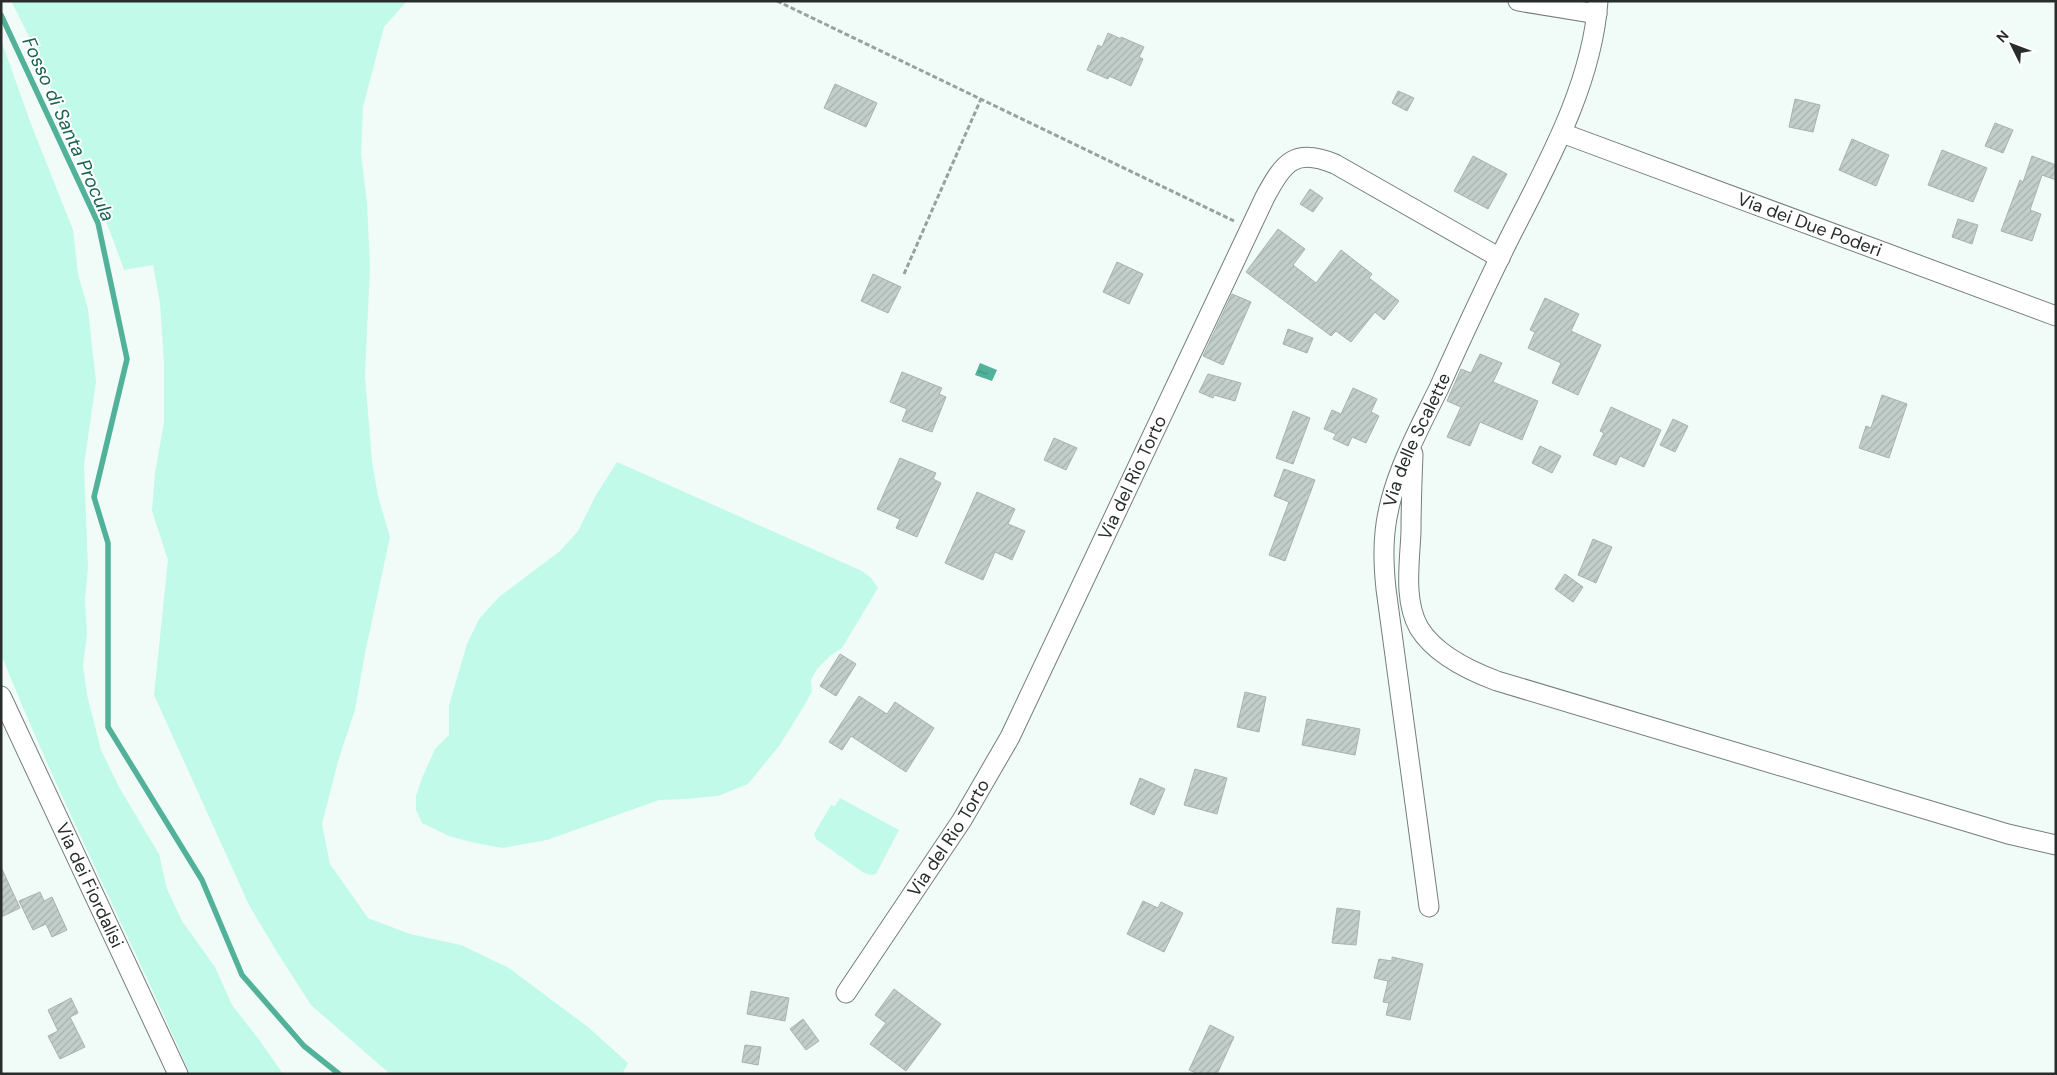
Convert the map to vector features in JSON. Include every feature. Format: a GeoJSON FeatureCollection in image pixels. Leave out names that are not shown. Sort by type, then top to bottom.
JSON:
{"type":"FeatureCollection","features":[{"type":"Feature","properties":{"kind":"street"},"geometry":{"type":"LineString","coordinates":[[1518,1],[1598,7]]}},
{"type":"Feature","properties":{"kind":"street","name":"Via delle Scalette"},"geometry":{"type":"LineString","coordinates":[[1429,907],[1384,571],[1384,543],[1389,510],[1397,482],[1414,440],[1500,258],[1562,133],[1592,46],[1598,7]]}},
{"type":"Feature","properties":{"kind":"street","name":"Via dei Due Poderi"},"geometry":{"type":"LineString","coordinates":[[1562,133],[2056,316]]}},
{"type":"Feature","properties":{"kind":"street","name":"Via del Rio Torto"},"geometry":{"type":"LineString","coordinates":[[846,993],[962,820],[1010,737],[1250,228],[1270,188],[1284,167],[1298,158],[1313,156],[1344,169],[1500,258]]}},
{"type":"Feature","properties":{"kind":"street"},"geometry":{"type":"LineString","coordinates":[[1414,440],[1409,581],[1412,607],[1417,624],[1423,634],[1454,660],[1471,670],[1497,681],[1999,831],[2056,845]]}},
{"type":"Feature","properties":{"kind":"street","name":"Via dei Fiordalisi"},"geometry":{"type":"LineString","coordinates":[[1,696],[178,1074]]}},
{"type":"Feature","properties":{"kind":"path"},"geometry":{"type":"LineString","coordinates":[[777,1],[1250,228]]}},
{"type":"Feature","properties":{"kind":"path"},"geometry":{"type":"LineString","coordinates":[[904,274],[981,99]]}},
{"type":"Feature","properties":{"kind":"shaded area"},"geometry":{"type":"Polygon","coordinates":[[[11,1],[407,1],[384,27],[363,107],[361,154],[367,202],[370,267],[365,376],[372,462],[378,496],[390,537],[365,653],[355,710],[339,758],[322,824],[330,864],[368,918],[410,934],[461,945],[509,968],[588,1027],[628,1063],[622,1074],[390,1074],[311,1005],[249,905],[154,695],[168,560],[152,511],[155,473],[164,422],[164,364],[160,303],[153,265],[124,270],[75,144],[36,51],[11,1]]]}},
{"type":"Feature","properties":{"kind":"shaded area"},"geometry":{"type":"Polygon","coordinates":[[[1,40],[31,124],[73,230],[78,274],[88,309],[96,382],[84,465],[88,568],[85,600],[87,635],[83,665],[87,695],[101,750],[119,787],[159,854],[167,889],[182,921],[215,967],[232,1005],[283,1074],[190,1074],[46,760],[1,654],[1,40]]]}},
{"type":"Feature","properties":{"kind":"shaded area"},"geometry":{"type":"Polygon","coordinates":[[[617,462],[862,571],[871,578],[878,588],[842,648],[830,656],[817,669],[811,680],[812,691],[804,706],[779,746],[748,784],[718,796],[659,800],[547,840],[503,848],[449,836],[422,823],[416,810],[416,796],[435,749],[449,735],[449,705],[467,644],[479,619],[499,597],[560,551],[578,531],[596,495],[617,462]]]}},
{"type":"Feature","properties":{"kind":"shaded area"},"geometry":{"type":"Polygon","coordinates":[[[840,798],[899,830],[876,874],[864,873],[816,839],[814,834],[831,805],[835,806],[840,798]]]}},
{"type":"Feature","properties":{"kind":"water"},"geometry":{"type":"Polygon","coordinates":[[[980,363],[997,370],[992,381],[975,375],[980,363]]]}},
{"type":"Feature","properties":{"kind":"building"},"geometry":{"type":"Polygon","coordinates":[[[1108,33],[1144,47],[1139,57],[1143,59],[1131,86],[1109,76],[1108,79],[1087,70],[1098,45],[1102,47],[1108,33]]]}},
{"type":"Feature","properties":{"kind":"building"},"geometry":{"type":"Polygon","coordinates":[[[835,84],[877,103],[866,127],[824,108],[835,84]]]}},
{"type":"Feature","properties":{"kind":"building"},"geometry":{"type":"Polygon","coordinates":[[[1398,91],[1414,98],[1407,111],[1392,103],[1398,91]]]}},
{"type":"Feature","properties":{"kind":"building"},"geometry":{"type":"Polygon","coordinates":[[[1795,99],[1820,105],[1813,132],[1789,127],[1795,99]]]}},
{"type":"Feature","properties":{"kind":"building"},"geometry":{"type":"Polygon","coordinates":[[[1995,123],[2013,130],[2003,153],[1985,146],[1995,123]]]}},
{"type":"Feature","properties":{"kind":"building"},"geometry":{"type":"Polygon","coordinates":[[[1852,139],[1889,155],[1876,186],[1839,170],[1852,139]]]}},
{"type":"Feature","properties":{"kind":"building"},"geometry":{"type":"Polygon","coordinates":[[[1942,150],[1987,168],[1973,202],[1928,185],[1942,150]]]}},
{"type":"Feature","properties":{"kind":"building"},"geometry":{"type":"Polygon","coordinates":[[[1473,156],[1507,174],[1488,209],[1454,191],[1473,156]]]}},
{"type":"Feature","properties":{"kind":"building"},"geometry":{"type":"Polygon","coordinates":[[[2032,156],[2056,165],[2056,180],[2042,175],[2030,210],[2041,214],[2032,241],[2001,231],[2020,180],[2023,182],[2032,156]]]}},
{"type":"Feature","properties":{"kind":"building"},"geometry":{"type":"Polygon","coordinates":[[[1310,189],[1323,198],[1313,212],[1300,204],[1310,189]]]}},
{"type":"Feature","properties":{"kind":"building"},"geometry":{"type":"Polygon","coordinates":[[[1958,219],[1978,225],[1972,244],[1952,237],[1958,219]]]}},
{"type":"Feature","properties":{"kind":"building"},"geometry":{"type":"Polygon","coordinates":[[[1278,229],[1305,249],[1293,265],[1316,283],[1341,250],[1372,274],[1369,278],[1399,301],[1384,320],[1375,312],[1351,342],[1336,331],[1331,336],[1246,272],[1278,229]]]}},
{"type":"Feature","properties":{"kind":"building"},"geometry":{"type":"Polygon","coordinates":[[[1117,262],[1143,274],[1129,304],[1103,292],[1117,262]]]}},
{"type":"Feature","properties":{"kind":"building"},"geometry":{"type":"Polygon","coordinates":[[[873,274],[901,287],[888,313],[861,301],[873,274]]]}},
{"type":"Feature","properties":{"kind":"building"},"geometry":{"type":"Polygon","coordinates":[[[1232,294],[1251,302],[1223,365],[1203,356],[1232,294]]]}},
{"type":"Feature","properties":{"kind":"building"},"geometry":{"type":"Polygon","coordinates":[[[1545,298],[1579,314],[1571,331],[1601,345],[1578,395],[1552,383],[1561,363],[1528,348],[1535,332],[1530,330],[1545,298]]]}},
{"type":"Feature","properties":{"kind":"building"},"geometry":{"type":"Polygon","coordinates":[[[1288,329],[1313,338],[1307,353],[1283,344],[1288,329]]]}},
{"type":"Feature","properties":{"kind":"building"},"geometry":{"type":"Polygon","coordinates":[[[1480,354],[1502,363],[1493,382],[1538,401],[1522,440],[1480,422],[1470,446],[1447,437],[1461,407],[1447,401],[1461,369],[1471,373],[1480,354]]]}},
{"type":"Feature","properties":{"kind":"building"},"geometry":{"type":"Polygon","coordinates":[[[902,372],[942,388],[939,394],[946,397],[932,432],[902,421],[907,409],[890,402],[902,372]]]}},
{"type":"Feature","properties":{"kind":"building"},"geometry":{"type":"Polygon","coordinates":[[[1208,374],[1241,383],[1235,401],[1214,395],[1213,398],[1199,392],[1208,374]]]}},
{"type":"Feature","properties":{"kind":"building"},"geometry":{"type":"Polygon","coordinates":[[[1353,388],[1377,399],[1371,412],[1379,416],[1366,443],[1352,437],[1348,446],[1333,439],[1336,434],[1324,429],[1332,410],[1341,414],[1353,388]]]}},
{"type":"Feature","properties":{"kind":"building"},"geometry":{"type":"Polygon","coordinates":[[[1882,395],[1907,404],[1889,458],[1859,448],[1866,426],[1871,428],[1882,395]]]}},
{"type":"Feature","properties":{"kind":"building"},"geometry":{"type":"Polygon","coordinates":[[[1611,407],[1661,430],[1644,467],[1620,456],[1616,465],[1593,455],[1604,433],[1600,431],[1611,407]]]}},
{"type":"Feature","properties":{"kind":"building"},"geometry":{"type":"Polygon","coordinates":[[[1293,411],[1310,418],[1293,464],[1276,458],[1293,411]]]}},
{"type":"Feature","properties":{"kind":"building"},"geometry":{"type":"Polygon","coordinates":[[[1673,419],[1688,426],[1675,452],[1660,445],[1673,419]]]}},
{"type":"Feature","properties":{"kind":"building"},"geometry":{"type":"Polygon","coordinates":[[[1054,438],[1077,448],[1066,470],[1044,460],[1054,438]]]}},
{"type":"Feature","properties":{"kind":"building"},"geometry":{"type":"Polygon","coordinates":[[[1540,446],[1561,456],[1552,473],[1532,463],[1540,446]]]}},
{"type":"Feature","properties":{"kind":"building"},"geometry":{"type":"Polygon","coordinates":[[[900,458],[936,473],[933,479],[941,483],[917,537],[896,528],[900,519],[877,509],[900,458]]]}},
{"type":"Feature","properties":{"kind":"building"},"geometry":{"type":"Polygon","coordinates":[[[1284,469],[1315,480],[1285,561],[1269,555],[1289,502],[1274,496],[1284,469]]]}},
{"type":"Feature","properties":{"kind":"building"},"geometry":{"type":"Polygon","coordinates":[[[977,492],[1015,509],[1008,524],[1025,531],[1012,560],[995,552],[983,580],[945,563],[977,492]]]}},
{"type":"Feature","properties":{"kind":"building"},"geometry":{"type":"Polygon","coordinates":[[[1593,539],[1612,547],[1596,583],[1578,575],[1593,539]]]}},
{"type":"Feature","properties":{"kind":"building"},"geometry":{"type":"Polygon","coordinates":[[[1565,574],[1583,587],[1573,602],[1555,589],[1565,574]]]}},
{"type":"Feature","properties":{"kind":"building"},"geometry":{"type":"Polygon","coordinates":[[[840,654],[856,664],[836,696],[820,686],[840,654]]]}},
{"type":"Feature","properties":{"kind":"building"},"geometry":{"type":"Polygon","coordinates":[[[1245,692],[1266,697],[1259,732],[1237,727],[1245,692]]]}},
{"type":"Feature","properties":{"kind":"building"},"geometry":{"type":"Polygon","coordinates":[[[859,696],[887,714],[895,702],[934,728],[906,772],[851,736],[842,750],[829,742],[859,696]]]}},
{"type":"Feature","properties":{"kind":"building"},"geometry":{"type":"Polygon","coordinates":[[[1307,719],[1360,729],[1355,755],[1302,745],[1307,719]]]}},
{"type":"Feature","properties":{"kind":"building"},"geometry":{"type":"Polygon","coordinates":[[[1195,769],[1227,778],[1217,814],[1184,805],[1195,769]]]}},
{"type":"Feature","properties":{"kind":"building"},"geometry":{"type":"Polygon","coordinates":[[[1140,778],[1165,789],[1154,815],[1130,804],[1140,778]]]}},
{"type":"Feature","properties":{"kind":"building"},"geometry":{"type":"Polygon","coordinates":[[[1,867],[20,908],[1,917],[1,867]]]}},
{"type":"Feature","properties":{"kind":"building"},"geometry":{"type":"Polygon","coordinates":[[[40,892],[44,901],[52,897],[67,930],[52,937],[46,924],[33,930],[19,901],[40,892]]]}},
{"type":"Feature","properties":{"kind":"building"},"geometry":{"type":"Polygon","coordinates":[[[1143,901],[1158,908],[1161,902],[1183,913],[1164,952],[1127,934],[1143,901]]]}},
{"type":"Feature","properties":{"kind":"building"},"geometry":{"type":"Polygon","coordinates":[[[1337,908],[1360,911],[1356,945],[1332,943],[1337,908]]]}},
{"type":"Feature","properties":{"kind":"building"},"geometry":{"type":"Polygon","coordinates":[[[1392,957],[1423,964],[1410,1020],[1386,1015],[1389,1003],[1383,1002],[1388,981],[1374,978],[1379,959],[1392,961],[1392,957]]]}},
{"type":"Feature","properties":{"kind":"building"},"geometry":{"type":"Polygon","coordinates":[[[894,989],[941,1024],[906,1071],[870,1044],[886,1023],[875,1015],[894,989]]]}},
{"type":"Feature","properties":{"kind":"building"},"geometry":{"type":"Polygon","coordinates":[[[751,991],[789,998],[785,1021],[747,1014],[751,991]]]}},
{"type":"Feature","properties":{"kind":"building"},"geometry":{"type":"Polygon","coordinates":[[[71,998],[78,1013],[70,1017],[85,1047],[60,1059],[48,1036],[58,1031],[48,1010],[71,998]]]}},
{"type":"Feature","properties":{"kind":"building"},"geometry":{"type":"Polygon","coordinates":[[[803,1019],[819,1041],[806,1050],[790,1029],[803,1019]]]}},
{"type":"Feature","properties":{"kind":"building"},"geometry":{"type":"Polygon","coordinates":[[[1210,1025],[1234,1037],[1217,1074],[1198,1074],[1189,1070],[1210,1025]]]}},
{"type":"Feature","properties":{"kind":"building"},"geometry":{"type":"Polygon","coordinates":[[[745,1045],[761,1047],[758,1065],[742,1062],[745,1045]]]}},
{"type":"Feature","properties":{"kind":"waterway","name":"Fosso di Santa Procula"},"geometry":{"type":"LineString","coordinates":[[1,15],[98,223],[127,359],[94,497],[108,543],[108,727],[202,880],[242,975],[304,1046],[339,1074]]}}]}
